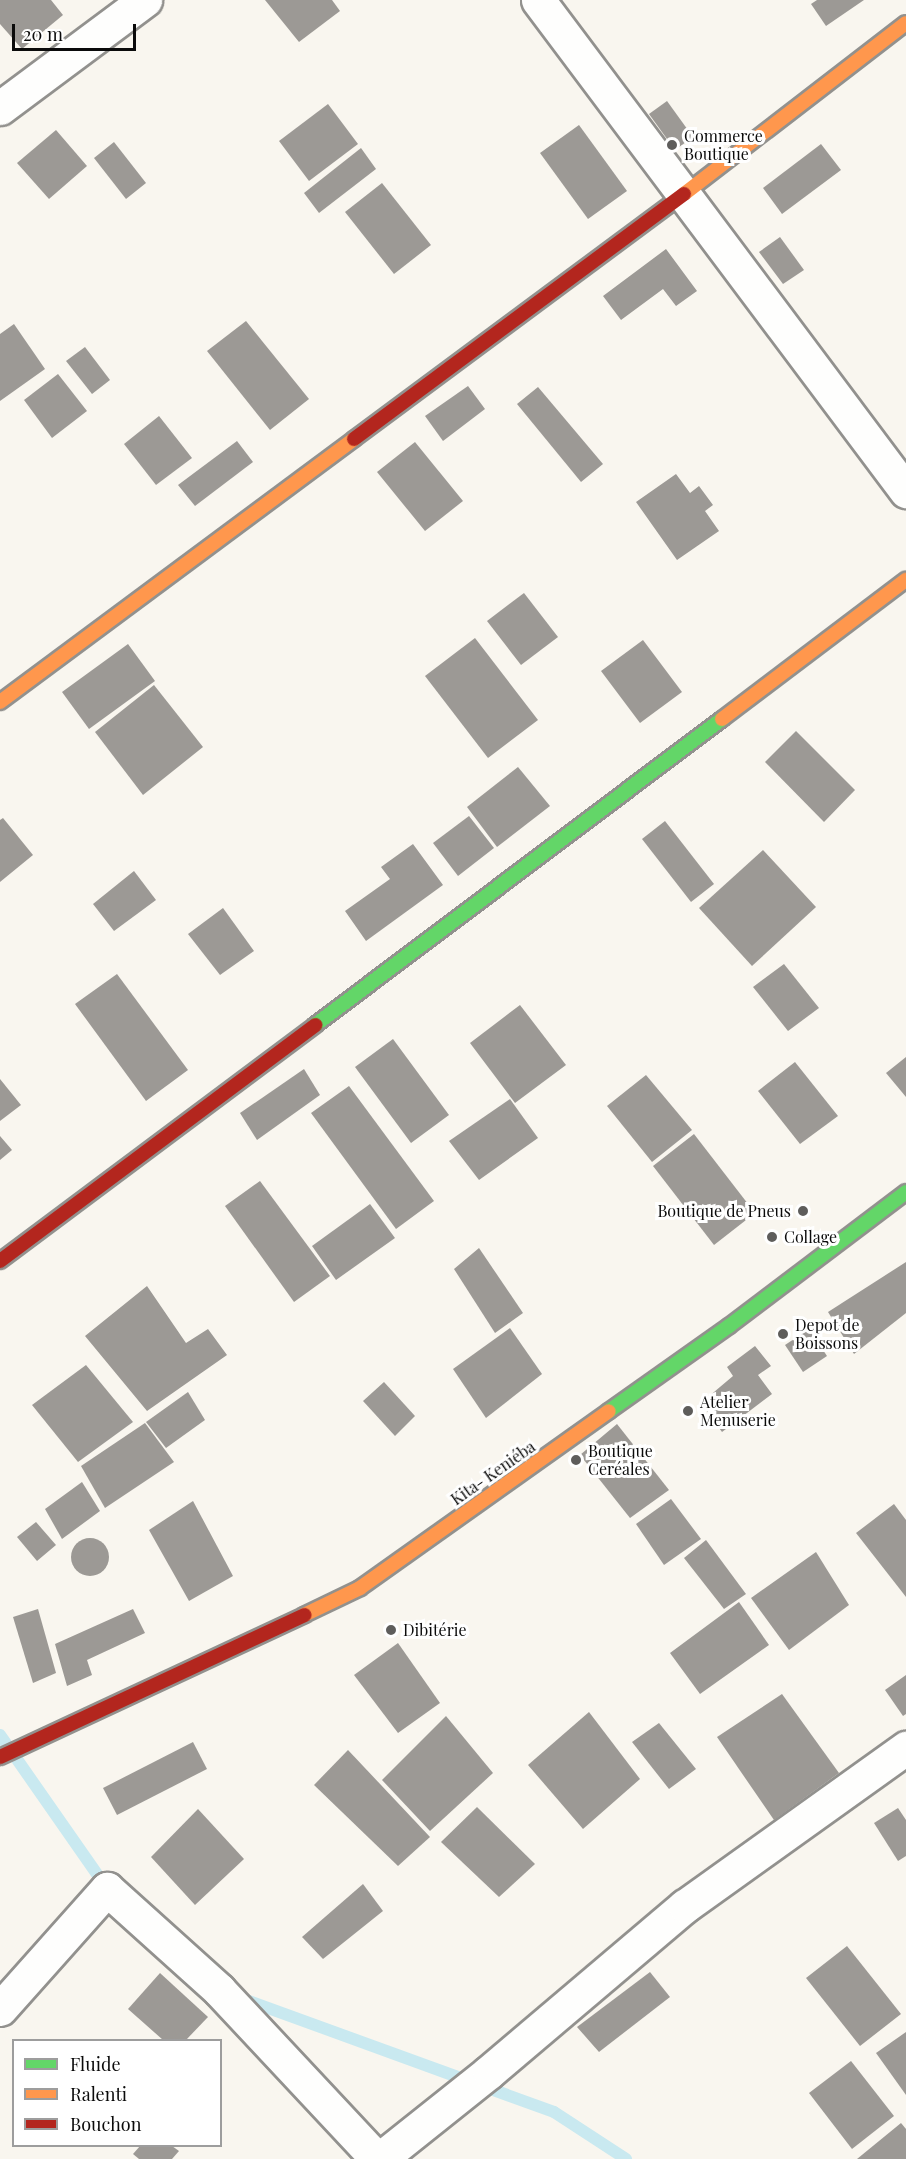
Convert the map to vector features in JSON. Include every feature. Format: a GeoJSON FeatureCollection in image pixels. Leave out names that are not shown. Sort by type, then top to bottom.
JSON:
{"type":"FeatureCollection","features":[{"type":"Feature","properties":{"kind":"street"},"geometry":{"type":"LineString","coordinates":[[0,108],[146,0]]}},
{"type":"Feature","properties":{"kind":"street"},"geometry":{"type":"LineString","coordinates":[[538,0],[906,491]]}},
{"type":"Feature","properties":{"kind":"street"},"geometry":{"type":"LineString","coordinates":[[0,702],[684,194],[906,23]]}},
{"type":"Feature","properties":{"kind":"street"},"geometry":{"type":"LineString","coordinates":[[0,1261],[906,580]]}},
{"type":"Feature","properties":{"kind":"street","name":"Kita- Keniéba"},"geometry":{"type":"LineString","coordinates":[[0,1757],[360,1588],[729,1326],[906,1192]]}},
{"type":"Feature","properties":{"kind":"street"},"geometry":{"type":"LineString","coordinates":[[0,2009],[107,1888],[219,1990],[378,2159],[489,2072],[685,1906],[906,1748]]}},
{"type":"Feature","properties":{"kind":"building"},"geometry":{"type":"Polygon","coordinates":[[[0,0],[51,0],[63,15],[22,49],[0,24],[0,0]]]}},
{"type":"Feature","properties":{"kind":"building"},"geometry":{"type":"Polygon","coordinates":[[[265,0],[332,0],[340,11],[299,42],[265,0]]]}},
{"type":"Feature","properties":{"kind":"building"},"geometry":{"type":"Polygon","coordinates":[[[817,0],[864,0],[826,26],[811,4],[817,0]]]}},
{"type":"Feature","properties":{"kind":"building"},"geometry":{"type":"Polygon","coordinates":[[[667,101],[693,137],[675,150],[649,114],[667,101]]]}},
{"type":"Feature","properties":{"kind":"building"},"geometry":{"type":"Polygon","coordinates":[[[328,104],[358,144],[309,181],[279,141],[328,104]]]}},
{"type":"Feature","properties":{"kind":"building"},"geometry":{"type":"Polygon","coordinates":[[[579,125],[627,191],[588,219],[540,153],[579,125]]]}},
{"type":"Feature","properties":{"kind":"building"},"geometry":{"type":"Polygon","coordinates":[[[56,130],[87,166],[49,199],[17,163],[56,130]]]}},
{"type":"Feature","properties":{"kind":"building"},"geometry":{"type":"Polygon","coordinates":[[[114,142],[146,183],[126,199],[94,158],[114,142]]]}},
{"type":"Feature","properties":{"kind":"building"},"geometry":{"type":"Polygon","coordinates":[[[821,144],[841,170],[782,214],[763,188],[821,144]]]}},
{"type":"Feature","properties":{"kind":"building"},"geometry":{"type":"Polygon","coordinates":[[[361,148],[376,169],[319,213],[304,193],[361,148]]]}},
{"type":"Feature","properties":{"kind":"building"},"geometry":{"type":"Polygon","coordinates":[[[382,183],[431,245],[394,274],[345,212],[382,183]]]}},
{"type":"Feature","properties":{"kind":"building"},"geometry":{"type":"Polygon","coordinates":[[[780,237],[804,270],[783,284],[759,252],[780,237]]]}},
{"type":"Feature","properties":{"kind":"building"},"geometry":{"type":"Polygon","coordinates":[[[666,249],[697,291],[676,306],[663,289],[621,320],[603,296],[666,249]]]}},
{"type":"Feature","properties":{"kind":"building"},"geometry":{"type":"Polygon","coordinates":[[[246,321],[309,399],[270,430],[207,351],[246,321]]]}},
{"type":"Feature","properties":{"kind":"building"},"geometry":{"type":"Polygon","coordinates":[[[14,324],[45,369],[0,401],[0,334],[14,324]]]}},
{"type":"Feature","properties":{"kind":"building"},"geometry":{"type":"Polygon","coordinates":[[[85,347],[110,380],[92,394],[66,361],[85,347]]]}},
{"type":"Feature","properties":{"kind":"building"},"geometry":{"type":"Polygon","coordinates":[[[58,374],[87,411],[52,438],[24,400],[58,374]]]}},
{"type":"Feature","properties":{"kind":"building"},"geometry":{"type":"Polygon","coordinates":[[[468,386],[485,409],[443,441],[425,416],[468,386]]]}},
{"type":"Feature","properties":{"kind":"building"},"geometry":{"type":"Polygon","coordinates":[[[538,387],[603,464],[581,482],[517,404],[538,387]]]}},
{"type":"Feature","properties":{"kind":"building"},"geometry":{"type":"Polygon","coordinates":[[[159,416],[192,458],[156,485],[124,444],[159,416]]]}},
{"type":"Feature","properties":{"kind":"building"},"geometry":{"type":"Polygon","coordinates":[[[237,441],[253,462],[195,506],[178,485],[237,441]]]}},
{"type":"Feature","properties":{"kind":"building"},"geometry":{"type":"Polygon","coordinates":[[[415,442],[463,501],[425,531],[377,472],[415,442]]]}},
{"type":"Feature","properties":{"kind":"building"},"geometry":{"type":"Polygon","coordinates":[[[676,474],[690,493],[699,486],[713,505],[705,511],[719,531],[677,560],[636,502],[676,474]]]}},
{"type":"Feature","properties":{"kind":"building"},"geometry":{"type":"Polygon","coordinates":[[[524,593],[558,637],[521,665],[487,621],[524,593]]]}},
{"type":"Feature","properties":{"kind":"building"},"geometry":{"type":"Polygon","coordinates":[[[475,638],[538,720],[488,758],[425,676],[475,638]]]}},
{"type":"Feature","properties":{"kind":"building"},"geometry":{"type":"Polygon","coordinates":[[[643,640],[682,692],[640,723],[601,671],[643,640]]]}},
{"type":"Feature","properties":{"kind":"building"},"geometry":{"type":"Polygon","coordinates":[[[128,644],[155,681],[89,729],[62,692],[128,644]]]}},
{"type":"Feature","properties":{"kind":"building"},"geometry":{"type":"Polygon","coordinates":[[[154,685],[203,747],[143,795],[95,732],[154,685]]]}},
{"type":"Feature","properties":{"kind":"building"},"geometry":{"type":"Polygon","coordinates":[[[796,731],[855,790],[824,822],[765,762],[796,731]]]}},
{"type":"Feature","properties":{"kind":"building"},"geometry":{"type":"Polygon","coordinates":[[[518,767],[550,806],[497,847],[467,807],[518,767]]]}},
{"type":"Feature","properties":{"kind":"building"},"geometry":{"type":"Polygon","coordinates":[[[469,816],[494,848],[458,876],[433,843],[469,816]]]}},
{"type":"Feature","properties":{"kind":"building"},"geometry":{"type":"Polygon","coordinates":[[[3,818],[33,855],[0,882],[0,820],[3,818]]]}},
{"type":"Feature","properties":{"kind":"building"},"geometry":{"type":"Polygon","coordinates":[[[665,821],[714,884],[691,902],[642,839],[665,821]]]}},
{"type":"Feature","properties":{"kind":"building"},"geometry":{"type":"Polygon","coordinates":[[[413,844],[443,885],[366,941],[345,911],[390,879],[381,867],[413,844]]]}},
{"type":"Feature","properties":{"kind":"building"},"geometry":{"type":"Polygon","coordinates":[[[763,850],[816,907],[752,966],[699,908],[763,850]]]}},
{"type":"Feature","properties":{"kind":"building"},"geometry":{"type":"Polygon","coordinates":[[[134,871],[156,900],[114,931],[93,904],[134,871]]]}},
{"type":"Feature","properties":{"kind":"building"},"geometry":{"type":"Polygon","coordinates":[[[223,908],[254,951],[220,975],[188,934],[223,908]]]}},
{"type":"Feature","properties":{"kind":"building"},"geometry":{"type":"Polygon","coordinates":[[[784,964],[819,1008],[788,1031],[753,987],[784,964]]]}},
{"type":"Feature","properties":{"kind":"building"},"geometry":{"type":"Polygon","coordinates":[[[117,974],[188,1070],[146,1101],[75,1004],[117,974]]]}},
{"type":"Feature","properties":{"kind":"building"},"geometry":{"type":"Polygon","coordinates":[[[520,1005],[566,1065],[515,1103],[470,1043],[520,1005]]]}},
{"type":"Feature","properties":{"kind":"building"},"geometry":{"type":"Polygon","coordinates":[[[393,1039],[449,1115],[411,1143],[355,1067],[393,1039]]]}},
{"type":"Feature","properties":{"kind":"building"},"geometry":{"type":"Polygon","coordinates":[[[906,1057],[906,1097],[886,1073],[906,1057]]]}},
{"type":"Feature","properties":{"kind":"building"},"geometry":{"type":"Polygon","coordinates":[[[795,1062],[838,1116],[800,1144],[758,1091],[795,1062]]]}},
{"type":"Feature","properties":{"kind":"building"},"geometry":{"type":"Polygon","coordinates":[[[304,1069],[320,1095],[257,1140],[240,1113],[304,1069]]]}},
{"type":"Feature","properties":{"kind":"building"},"geometry":{"type":"Polygon","coordinates":[[[646,1075],[692,1130],[652,1162],[607,1106],[646,1075]]]}},
{"type":"Feature","properties":{"kind":"building"},"geometry":{"type":"Polygon","coordinates":[[[0,1079],[21,1105],[0,1121],[0,1079]]]}},
{"type":"Feature","properties":{"kind":"building"},"geometry":{"type":"Polygon","coordinates":[[[349,1086],[434,1201],[396,1229],[311,1113],[349,1086]]]}},
{"type":"Feature","properties":{"kind":"building"},"geometry":{"type":"Polygon","coordinates":[[[510,1099],[538,1138],[479,1180],[449,1141],[510,1099]]]}},
{"type":"Feature","properties":{"kind":"building"},"geometry":{"type":"Polygon","coordinates":[[[694,1134],[755,1213],[714,1245],[653,1166],[694,1134]]]}},
{"type":"Feature","properties":{"kind":"building"},"geometry":{"type":"Polygon","coordinates":[[[0,1136],[12,1150],[0,1160],[0,1136]]]}},
{"type":"Feature","properties":{"kind":"building"},"geometry":{"type":"Polygon","coordinates":[[[260,1181],[330,1276],[294,1302],[225,1206],[260,1181]]]}},
{"type":"Feature","properties":{"kind":"building"},"geometry":{"type":"Polygon","coordinates":[[[370,1204],[395,1238],[336,1280],[312,1246],[370,1204]]]}},
{"type":"Feature","properties":{"kind":"building"},"geometry":{"type":"Polygon","coordinates":[[[479,1248],[523,1313],[495,1333],[454,1269],[479,1248]]]}},
{"type":"Feature","properties":{"kind":"building"},"geometry":{"type":"Polygon","coordinates":[[[906,1262],[906,1313],[854,1354],[828,1312],[906,1262]]]}},
{"type":"Feature","properties":{"kind":"building"},"geometry":{"type":"Polygon","coordinates":[[[147,1286],[186,1343],[208,1329],[227,1355],[147,1411],[85,1336],[147,1286]]]}},
{"type":"Feature","properties":{"kind":"building"},"geometry":{"type":"Polygon","coordinates":[[[510,1328],[542,1374],[486,1418],[453,1369],[510,1328]]]}},
{"type":"Feature","properties":{"kind":"building"},"geometry":{"type":"Polygon","coordinates":[[[809,1329],[827,1356],[803,1372],[785,1345],[809,1329]]]}},
{"type":"Feature","properties":{"kind":"building"},"geometry":{"type":"Polygon","coordinates":[[[755,1346],[771,1366],[758,1375],[772,1394],[722,1432],[701,1403],[733,1376],[727,1367],[755,1346]]]}},
{"type":"Feature","properties":{"kind":"building"},"geometry":{"type":"Polygon","coordinates":[[[86,1365],[133,1422],[78,1462],[32,1405],[86,1365]]]}},
{"type":"Feature","properties":{"kind":"building"},"geometry":{"type":"Polygon","coordinates":[[[384,1382],[415,1416],[395,1436],[363,1401],[384,1382]]]}},
{"type":"Feature","properties":{"kind":"building"},"geometry":{"type":"Polygon","coordinates":[[[188,1392],[205,1420],[166,1448],[146,1422],[188,1392]]]}},
{"type":"Feature","properties":{"kind":"building"},"geometry":{"type":"Polygon","coordinates":[[[145,1423],[174,1462],[105,1508],[81,1466],[145,1423]]]}},
{"type":"Feature","properties":{"kind":"building"},"geometry":{"type":"Polygon","coordinates":[[[617,1424],[669,1490],[630,1518],[580,1455],[617,1424]]]}},
{"type":"Feature","properties":{"kind":"building"},"geometry":{"type":"Polygon","coordinates":[[[82,1482],[100,1511],[62,1539],[45,1509],[82,1482]]]}},
{"type":"Feature","properties":{"kind":"building"},"geometry":{"type":"Polygon","coordinates":[[[671,1499],[701,1539],[664,1565],[636,1524],[671,1499]]]}},
{"type":"Feature","properties":{"kind":"building"},"geometry":{"type":"Polygon","coordinates":[[[193,1501],[233,1576],[189,1601],[149,1530],[193,1501]]]}},
{"type":"Feature","properties":{"kind":"building"},"geometry":{"type":"Polygon","coordinates":[[[894,1504],[906,1520],[906,1597],[856,1533],[894,1504]]]}},
{"type":"Feature","properties":{"kind":"building"},"geometry":{"type":"Polygon","coordinates":[[[36,1522],[56,1545],[37,1561],[17,1537],[36,1522]]]}},
{"type":"Feature","properties":{"kind":"building"},"geometry":{"type":"Polygon","coordinates":[[[90,1538],[103,1544],[109,1557],[103,1570],[90,1576],[77,1570],[71,1557],[77,1544],[90,1538]]]}},
{"type":"Feature","properties":{"kind":"building"},"geometry":{"type":"Polygon","coordinates":[[[706,1540],[746,1594],[724,1609],[684,1558],[706,1540]]]}},
{"type":"Feature","properties":{"kind":"building"},"geometry":{"type":"Polygon","coordinates":[[[816,1552],[849,1605],[789,1650],[751,1598],[816,1552]]]}},
{"type":"Feature","properties":{"kind":"building"},"geometry":{"type":"Polygon","coordinates":[[[739,1602],[769,1645],[700,1694],[670,1653],[739,1602]]]}},
{"type":"Feature","properties":{"kind":"building"},"geometry":{"type":"Polygon","coordinates":[[[38,1609],[56,1673],[33,1683],[13,1617],[38,1609]]]}},
{"type":"Feature","properties":{"kind":"building"},"geometry":{"type":"Polygon","coordinates":[[[133,1609],[145,1633],[87,1660],[92,1675],[67,1686],[55,1644],[133,1609]]]}},
{"type":"Feature","properties":{"kind":"building"},"geometry":{"type":"Polygon","coordinates":[[[398,1643],[440,1703],[398,1733],[354,1675],[398,1643]]]}},
{"type":"Feature","properties":{"kind":"building"},"geometry":{"type":"Polygon","coordinates":[[[906,1675],[906,1714],[903,1716],[885,1690],[906,1675]]]}},
{"type":"Feature","properties":{"kind":"building"},"geometry":{"type":"Polygon","coordinates":[[[782,1694],[839,1773],[774,1820],[717,1737],[782,1694]]]}},
{"type":"Feature","properties":{"kind":"building"},"geometry":{"type":"Polygon","coordinates":[[[589,1712],[640,1779],[583,1829],[528,1765],[589,1712]]]}},
{"type":"Feature","properties":{"kind":"building"},"geometry":{"type":"Polygon","coordinates":[[[446,1716],[493,1773],[430,1831],[382,1780],[446,1716]]]}},
{"type":"Feature","properties":{"kind":"building"},"geometry":{"type":"Polygon","coordinates":[[[659,1723],[696,1769],[669,1789],[632,1742],[659,1723]]]}},
{"type":"Feature","properties":{"kind":"building"},"geometry":{"type":"Polygon","coordinates":[[[193,1742],[207,1769],[117,1815],[103,1788],[193,1742]]]}},
{"type":"Feature","properties":{"kind":"building"},"geometry":{"type":"Polygon","coordinates":[[[348,1750],[430,1837],[398,1866],[314,1785],[348,1750]]]}},
{"type":"Feature","properties":{"kind":"building"},"geometry":{"type":"Polygon","coordinates":[[[477,1807],[535,1864],[499,1897],[441,1842],[477,1807]]]}},
{"type":"Feature","properties":{"kind":"building"},"geometry":{"type":"Polygon","coordinates":[[[898,1808],[906,1820],[906,1856],[898,1861],[874,1823],[898,1808]]]}},
{"type":"Feature","properties":{"kind":"building"},"geometry":{"type":"Polygon","coordinates":[[[198,1809],[244,1859],[195,1905],[151,1857],[198,1809]]]}},
{"type":"Feature","properties":{"kind":"building"},"geometry":{"type":"Polygon","coordinates":[[[363,1884],[383,1911],[323,1959],[302,1937],[363,1884]]]}},
{"type":"Feature","properties":{"kind":"building"},"geometry":{"type":"Polygon","coordinates":[[[847,1946],[901,2014],[860,2046],[806,1978],[847,1946]]]}},
{"type":"Feature","properties":{"kind":"building"},"geometry":{"type":"Polygon","coordinates":[[[650,1972],[670,1997],[599,2052],[577,2027],[650,1972]]]}},
{"type":"Feature","properties":{"kind":"building"},"geometry":{"type":"Polygon","coordinates":[[[160,1973],[208,2017],[187,2039],[162,2039],[128,2009],[160,1973]]]}},
{"type":"Feature","properties":{"kind":"building"},"geometry":{"type":"Polygon","coordinates":[[[906,2032],[906,2095],[876,2053],[906,2032]]]}},
{"type":"Feature","properties":{"kind":"building"},"geometry":{"type":"Polygon","coordinates":[[[851,2061],[894,2116],[852,2149],[809,2093],[851,2061]]]}},
{"type":"Feature","properties":{"kind":"building"},"geometry":{"type":"Polygon","coordinates":[[[901,2123],[906,2129],[906,2159],[857,2159],[901,2123]]]}},
{"type":"Feature","properties":{"kind":"building"},"geometry":{"type":"Polygon","coordinates":[[[139,2147],[173,2147],[179,2151],[172,2159],[139,2159],[133,2154],[139,2147]]]}},
{"type":"Feature","properties":{"kind":"waterway"},"geometry":{"type":"LineString","coordinates":[[0,1735],[106,1887]]}},
{"type":"Feature","properties":{"kind":"waterway"},"geometry":{"type":"LineString","coordinates":[[238,1997],[554,2112],[626,2159]]}},
{"type":"Feature","properties":{"kind":"traffic: fast"},"geometry":{"type":"LineString","coordinates":[[315,1025],[722,719]]}},
{"type":"Feature","properties":{"kind":"traffic: fast"},"geometry":{"type":"LineString","coordinates":[[609,1411],[729,1326],[906,1192]]}},
{"type":"Feature","properties":{"kind":"traffic: slow"},"geometry":{"type":"LineString","coordinates":[[684,194],[906,23]]}},
{"type":"Feature","properties":{"kind":"traffic: slow"},"geometry":{"type":"LineString","coordinates":[[0,702],[354,439]]}},
{"type":"Feature","properties":{"kind":"traffic: slow"},"geometry":{"type":"LineString","coordinates":[[722,719],[906,580]]}},
{"type":"Feature","properties":{"kind":"traffic: slow"},"geometry":{"type":"LineString","coordinates":[[304,1615],[360,1588],[609,1411]]}},
{"type":"Feature","properties":{"kind":"traffic: jam"},"geometry":{"type":"LineString","coordinates":[[354,439],[684,194]]}},
{"type":"Feature","properties":{"kind":"traffic: jam"},"geometry":{"type":"LineString","coordinates":[[0,1261],[315,1025]]}},
{"type":"Feature","properties":{"kind":"traffic: jam"},"geometry":{"type":"LineString","coordinates":[[0,1757],[304,1615]]}},
{"type":"Feature","properties":{"kind":"place","name":"Commerce Boutique"},"geometry":{"type":"Point","coordinates":[672,145]}},
{"type":"Feature","properties":{"kind":"place","name":"Boutique de Pneus"},"geometry":{"type":"Point","coordinates":[803,1211]}},
{"type":"Feature","properties":{"kind":"place","name":"Collage"},"geometry":{"type":"Point","coordinates":[772,1237]}},
{"type":"Feature","properties":{"kind":"place","name":"Depot de Boissons"},"geometry":{"type":"Point","coordinates":[783,1334]}},
{"type":"Feature","properties":{"kind":"place","name":"Atelier Menuserie"},"geometry":{"type":"Point","coordinates":[688,1411]}},
{"type":"Feature","properties":{"kind":"place","name":"Boutique Ceréales"},"geometry":{"type":"Point","coordinates":[576,1460]}},
{"type":"Feature","properties":{"kind":"place","name":"Dibitérie"},"geometry":{"type":"Point","coordinates":[391,1630]}}]}
